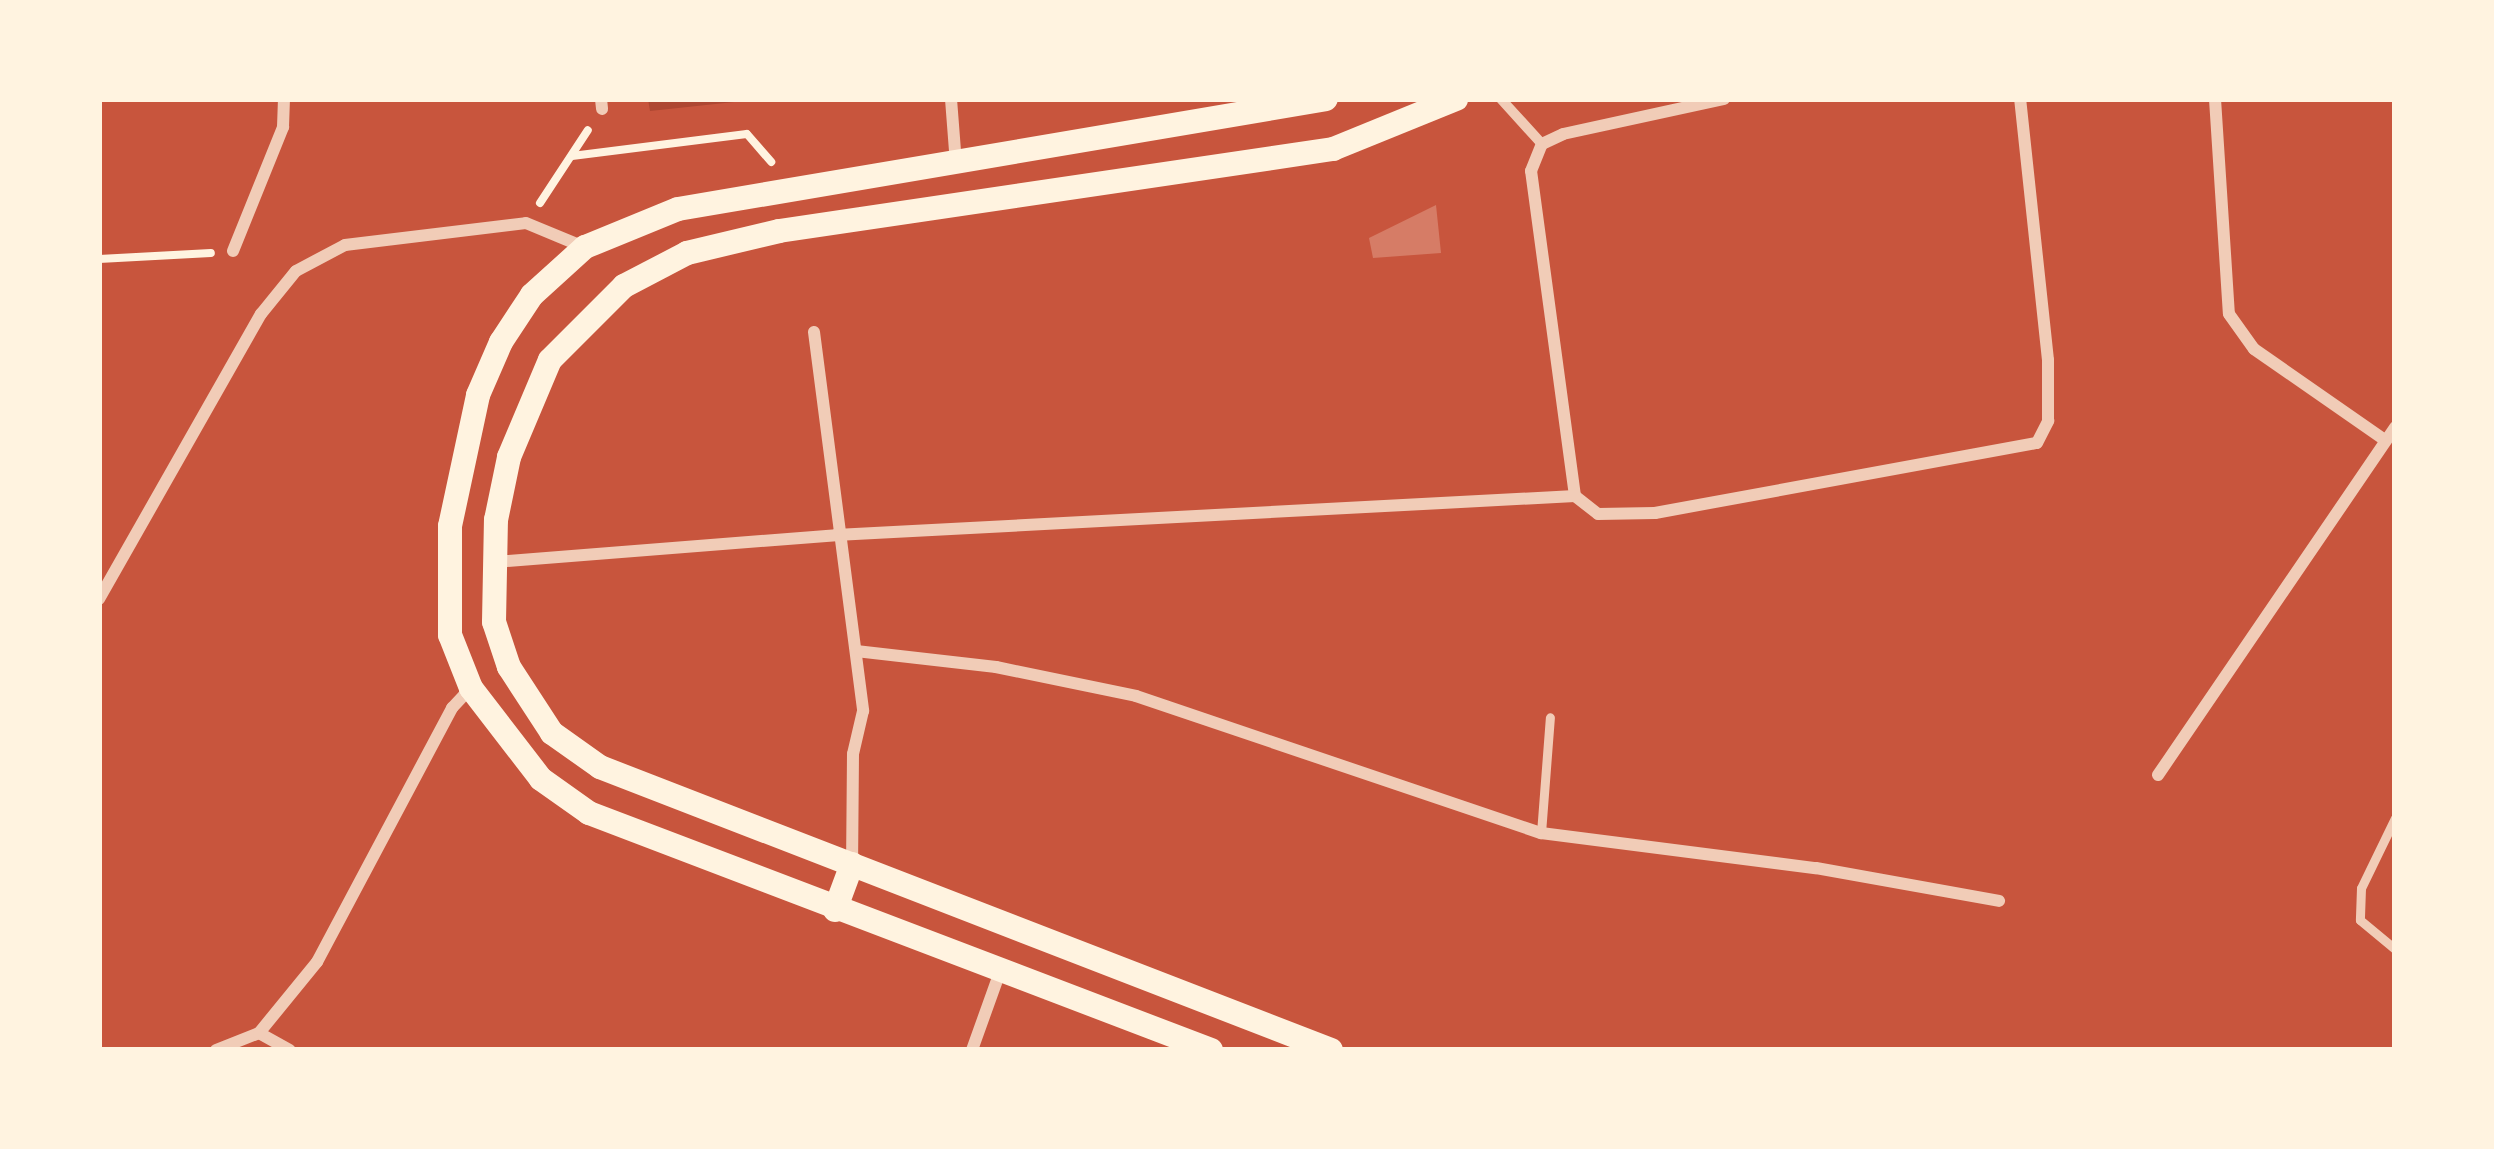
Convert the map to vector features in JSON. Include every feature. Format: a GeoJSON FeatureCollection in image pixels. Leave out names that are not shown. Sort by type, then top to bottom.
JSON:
{"type":"FeatureCollection","features":[{"type":"Feature","properties":{"kind":"main road"},"geometry":{"type":"LineString","coordinates":[[1210,1050],[589,813],[542,779],[471,688],[450,635],[446,572],[466,441],[501,342],[532,295],[585,247],[678,209],[1326,99]]}},
{"type":"Feature","properties":{"kind":"main road"},"geometry":{"type":"LineString","coordinates":[[1330,1050],[600,767],[552,733],[509,667],[494,622],[508,457],[550,360],[581,323],[624,286],[687,254],[779,231],[1333,149],[1456,99]]}},
{"type":"Feature","properties":{"kind":"main road"},"geometry":{"type":"LineString","coordinates":[[775,193],[779,231]]}},
{"type":"Feature","properties":{"kind":"main road"},"geometry":{"type":"LineString","coordinates":[[471,688],[509,667]]}},
{"type":"Feature","properties":{"kind":"main road"},"geometry":{"type":"LineString","coordinates":[[835,910],[852,864]]}},
{"type":"Feature","properties":{"kind":"street"},"geometry":{"type":"LineString","coordinates":[[233,251],[283,127],[284,99]]}},
{"type":"Feature","properties":{"kind":"street"},"geometry":{"type":"LineString","coordinates":[[951,99],[956,164]]}},
{"type":"Feature","properties":{"kind":"street"},"geometry":{"type":"LineString","coordinates":[[1501,99],[1542,144]]}},
{"type":"Feature","properties":{"kind":"street"},"geometry":{"type":"LineString","coordinates":[[1542,144],[1724,99]]}},
{"type":"Feature","properties":{"kind":"street"},"geometry":{"type":"LineString","coordinates":[[496,562],[836,535],[1575,496],[1598,514],[1655,513],[1995,456],[2037,443],[2048,421],[2020,99]]}},
{"type":"Feature","properties":{"kind":"street"},"geometry":{"type":"LineString","coordinates":[[2216,99],[2229,314],[2254,349],[2386,440]]}},
{"type":"Feature","properties":{"kind":"street"},"geometry":{"type":"LineString","coordinates":[[1542,144],[1528,196],[1575,496]]}},
{"type":"Feature","properties":{"kind":"street"},"geometry":{"type":"LineString","coordinates":[[99,599],[261,314],[296,271],[345,244],[391,235],[526,224],[585,247]]}},
{"type":"Feature","properties":{"kind":"street"},"geometry":{"type":"LineString","coordinates":[[814,332],[836,535],[863,711],[854,754],[852,864]]}},
{"type":"Feature","properties":{"kind":"street"},"geometry":{"type":"LineString","coordinates":[[2158,775],[2395,427]]}},
{"type":"Feature","properties":{"kind":"street"},"geometry":{"type":"LineString","coordinates":[[856,651],[996,667],[1136,696],[1541,833],[1816,868],[1999,901]]}},
{"type":"Feature","properties":{"kind":"street"},"geometry":{"type":"LineString","coordinates":[[216,1050],[259,1033],[317,962],[452,708],[471,688]]}},
{"type":"Feature","properties":{"kind":"street"},"geometry":{"type":"LineString","coordinates":[[972,1050],[1000,972]]}},
{"type":"Feature","properties":{"kind":"street"},"geometry":{"type":"LineString","coordinates":[[259,1033],[290,1050]]}},
{"type":"Feature","properties":{"kind":"lane"},"geometry":{"type":"LineString","coordinates":[[1541,833],[1550,717]]}},
{"type":"Feature","properties":{"kind":"lane"},"geometry":{"type":"LineString","coordinates":[[2395,818],[2360,888],[2360,920],[2395,949]]}},
{"type":"Feature","properties":{"kind":"path"},"geometry":{"type":"LineString","coordinates":[[526,224],[602,104]]}},
{"type":"Feature","properties":{"kind":"path"},"geometry":{"type":"LineString","coordinates":[[572,156],[747,134]]}},
{"type":"Feature","properties":{"kind":"path"},"geometry":{"type":"LineString","coordinates":[[99,259],[233,251]]}},
{"type":"Feature","properties":{"kind":"shaded area"},"geometry":{"type":"Polygon","coordinates":[[[648,99],[762,99],[650,111],[648,99]]]}},
{"type":"Feature","properties":{"kind":"building"},"geometry":{"type":"Polygon","coordinates":[[[1436,205],[1441,253],[1373,258],[1369,238],[1436,205]]]}}]}
